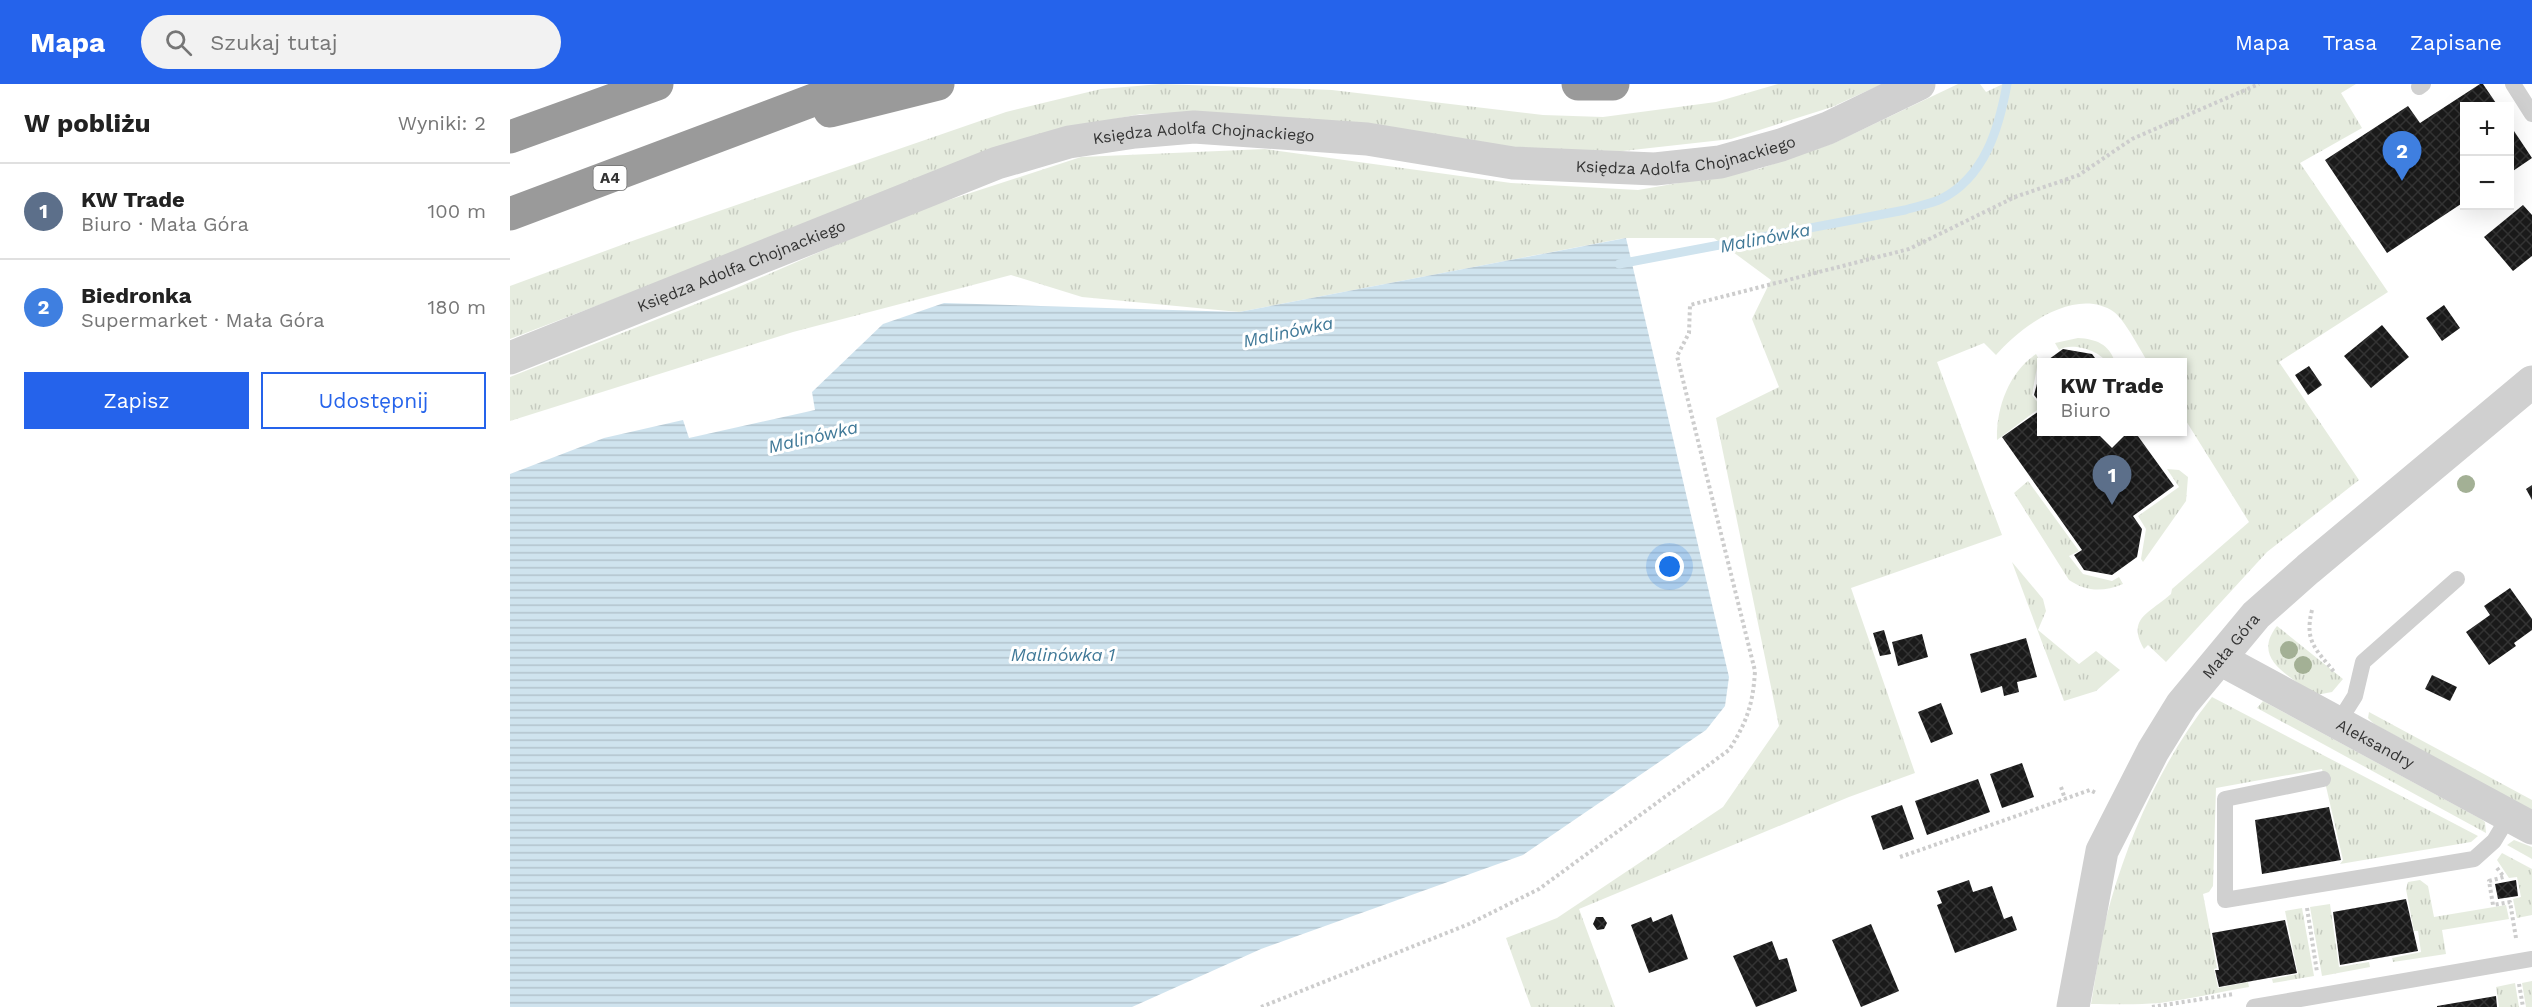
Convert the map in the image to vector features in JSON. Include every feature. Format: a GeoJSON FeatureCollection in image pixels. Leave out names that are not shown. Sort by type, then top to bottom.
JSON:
{"type":"FeatureCollection","features":[{"type":"Feature","properties":{"kind":"highway"},"geometry":{"type":"LineString","coordinates":[[510,137],[657,84]]}},
{"type":"Feature","properties":{"kind":"highway","name":"A4"},"geometry":{"type":"LineString","coordinates":[[510,214],[856,84]]}},
{"type":"Feature","properties":{"kind":"highway"},"geometry":{"type":"LineString","coordinates":[[709,141],[939,84]]}},
{"type":"Feature","properties":{"kind":"highway"},"geometry":{"type":"LineString","coordinates":[[1578,84],[1613,84]]}},
{"type":"Feature","properties":{"kind":"street","name":"Księdza Adolfa Chojnackiego"},"geometry":{"type":"LineString","coordinates":[[510,358],[997,163],[1069,142],[1135,132],[1194,127],[1367,139],[1513,163],[1655,170],[1720,162],[1781,145],[1828,128],[1919,84]]}},
{"type":"Feature","properties":{"kind":"street","name":"Mała Góra"},"geometry":{"type":"LineString","coordinates":[[2073,1007],[2102,851],[2152,751],[2182,704],[2256,615],[2532,382]]}},
{"type":"Feature","properties":{"kind":"street","name":"Aleksandry"},"geometry":{"type":"LineString","coordinates":[[2220,659],[2347,710],[2520,822]]}},
{"type":"Feature","properties":{"kind":"lane"},"geometry":{"type":"LineString","coordinates":[[2512,84],[2532,114]]}},
{"type":"Feature","properties":{"kind":"lane"},"geometry":{"type":"LineString","coordinates":[[2347,710],[2363,662],[2457,579]]}},
{"type":"Feature","properties":{"kind":"lane"},"geometry":{"type":"LineString","coordinates":[[2324,779],[2225,799],[2225,900],[2474,859],[2520,822]]}},
{"type":"Feature","properties":{"kind":"lane"},"geometry":{"type":"LineString","coordinates":[[2254,1007],[2524,961]]}},
{"type":"Feature","properties":{"kind":"path"},"geometry":{"type":"LineString","coordinates":[[1261,1007],[1469,924],[1539,889],[1729,750],[1743,729],[1753,701],[1755,671],[1677,356],[1689,333],[1690,305],[1909,249],[2015,197],[2079,175],[2132,139],[2259,84]]}},
{"type":"Feature","properties":{"kind":"path"},"geometry":{"type":"LineString","coordinates":[[2314,600],[2307,628],[2310,643],[2347,710]]}},
{"type":"Feature","properties":{"kind":"path"},"geometry":{"type":"LineString","coordinates":[[2061,787],[2065,799]]}},
{"type":"Feature","properties":{"kind":"path"},"geometry":{"type":"LineString","coordinates":[[1900,856],[2090,790],[2100,795]]}},
{"type":"Feature","properties":{"kind":"path"},"geometry":{"type":"LineString","coordinates":[[2485,850],[2504,877],[2489,881],[2493,905],[2510,902],[2517,945],[2524,961],[2523,1007]]}},
{"type":"Feature","properties":{"kind":"path"},"geometry":{"type":"LineString","coordinates":[[2303,887],[2322,995]]}},
{"type":"Feature","properties":{"kind":"green space"},"geometry":{"type":"Polygon","coordinates":[[[1161,84],[1332,90],[1543,115],[1603,117],[1716,102],[1778,84],[1882,84],[1832,107],[1731,139],[1623,151],[1518,150],[1225,113],[1141,114],[1056,130],[510,339],[510,286],[635,240],[1006,112],[1101,89],[1161,84]]]}},
{"type":"Feature","properties":{"kind":"green space"},"geometry":{"type":"Polygon","coordinates":[[[1958,84],[1980,84],[1986,92],[2003,84],[2356,84],[2341,93],[2362,128],[2300,163],[2388,292],[2279,362],[2359,480],[2267,552],[2166,662],[2148,645],[2144,649],[2139,639],[2139,623],[2148,612],[2171,594],[2172,589],[2249,522],[2187,422],[2187,358],[2146,358],[2114,312],[2099,305],[2083,304],[2050,313],[2034,322],[1996,355],[1984,343],[1937,362],[2002,535],[1851,588],[1915,773],[1849,797],[1579,909],[1615,1007],[1531,1007],[1506,938],[1557,918],[1723,807],[1779,726],[1716,418],[1779,387],[1752,319],[1771,280],[1714,238],[1625,238],[1239,312],[1082,297],[1011,275],[793,332],[510,421],[510,377],[734,289],[912,212],[1081,157],[1265,149],[1511,183],[1638,190],[1759,169],[1834,143],[1958,84]]]}},
{"type":"Feature","properties":{"kind":"green space"},"geometry":{"type":"Polygon","coordinates":[[[2078,338],[2091,340],[2105,347],[2113,358],[2102,358],[2084,348],[2070,347],[2059,350],[2055,343],[2078,338]]]}},
{"type":"Feature","properties":{"kind":"green space"},"geometry":{"type":"Polygon","coordinates":[[[2036,354],[2038,358],[2032,395],[2037,402],[2037,410],[1997,440],[1999,416],[2006,392],[2018,371],[2036,354]]]}},
{"type":"Feature","properties":{"kind":"green space"},"geometry":{"type":"Polygon","coordinates":[[[2167,469],[2179,470],[2188,477],[2186,501],[2143,562],[2141,559],[2146,529],[2138,516],[2179,487],[2167,469]]]}},
{"type":"Feature","properties":{"kind":"green space"},"geometry":{"type":"Polygon","coordinates":[[[2028,481],[2079,551],[2069,556],[2083,574],[2112,581],[2119,577],[2123,584],[2109,588],[2089,589],[2069,580],[2014,493],[2028,481]]]}},
{"type":"Feature","properties":{"kind":"green space"},"geometry":{"type":"Polygon","coordinates":[[[2012,562],[2043,599],[2046,611],[2038,630],[2079,664],[2096,651],[2120,670],[2096,691],[2064,701],[2012,562]]]}},
{"type":"Feature","properties":{"kind":"green space"},"geometry":{"type":"Polygon","coordinates":[[[2277,626],[2343,679],[2332,692],[2316,695],[2277,666],[2268,649],[2270,638],[2277,626]]]}},
{"type":"Feature","properties":{"kind":"green space"},"geometry":{"type":"Polygon","coordinates":[[[2212,697],[2478,836],[2471,842],[2340,864],[2343,860],[2322,769],[2216,788],[2213,886],[2209,892],[2203,894],[2217,968],[2214,969],[2218,988],[2248,982],[2249,987],[2160,1003],[2091,1004],[2108,913],[2129,846],[2165,768],[2179,743],[2212,697]]]}},
{"type":"Feature","properties":{"kind":"green space"},"geometry":{"type":"Polygon","coordinates":[[[2263,701],[2481,819],[2485,822],[2486,833],[2257,708],[2263,701]]]}},
{"type":"Feature","properties":{"kind":"green space"},"geometry":{"type":"Polygon","coordinates":[[[2369,712],[2532,800],[2532,811],[2374,724],[2368,718],[2369,712]]]}},
{"type":"Feature","properties":{"kind":"green space"},"geometry":{"type":"Polygon","coordinates":[[[2514,840],[2532,847],[2532,859],[2507,845],[2514,840]]]}},
{"type":"Feature","properties":{"kind":"green space"},"geometry":{"type":"Polygon","coordinates":[[[2502,853],[2532,869],[2532,915],[2517,918],[2513,899],[2521,897],[2517,877],[2509,878],[2497,860],[2502,853]]]}},
{"type":"Feature","properties":{"kind":"green space"},"geometry":{"type":"Polygon","coordinates":[[[2420,880],[2428,886],[2434,917],[2506,905],[2509,919],[2442,930],[2446,954],[2393,962],[2392,958],[2421,952],[2418,931],[2414,931],[2406,889],[2408,882],[2420,880]]]}},
{"type":"Feature","properties":{"kind":"green space"},"geometry":{"type":"Polygon","coordinates":[[[2330,904],[2339,967],[2369,962],[2370,967],[2322,976],[2310,907],[2330,904]]]}},
{"type":"Feature","properties":{"kind":"green space"},"geometry":{"type":"Polygon","coordinates":[[[2302,908],[2314,976],[2273,983],[2272,979],[2298,974],[2285,911],[2302,908]]]}},
{"type":"Feature","properties":{"kind":"green space"},"geometry":{"type":"Polygon","coordinates":[[[2532,981],[2532,1007],[2526,1007],[2522,983],[2532,981]]]}},
{"type":"Feature","properties":{"kind":"green space"},"geometry":{"type":"Polygon","coordinates":[[[2515,983],[2519,1007],[2499,1007],[2496,987],[2515,983]]]}},
{"type":"Feature","properties":{"kind":"water","name":"Malinówka 1"},"geometry":{"type":"Polygon","coordinates":[[[1626,238],[1729,677],[1725,706],[1706,730],[1523,855],[1261,949],[1132,1007],[510,1007],[510,474],[604,438],[683,420],[689,438],[815,410],[812,392],[883,324],[944,303],[1239,312],[1626,238]]]}},
{"type":"Feature","properties":{"kind":"building"},"geometry":{"type":"Polygon","coordinates":[[[2480,84],[2483,84],[2495,102],[2460,102],[2460,205],[2387,253],[2325,160],[2408,106],[2420,123],[2480,84]]]}},
{"type":"Feature","properties":{"kind":"building"},"geometry":{"type":"Polygon","coordinates":[[[2514,131],[2532,158],[2514,170],[2514,131]]]}},
{"type":"Feature","properties":{"kind":"building"},"geometry":{"type":"Polygon","coordinates":[[[2523,205],[2532,215],[2532,256],[2513,271],[2484,237],[2523,205]]]}},
{"type":"Feature","properties":{"kind":"building"},"geometry":{"type":"Polygon","coordinates":[[[2444,305],[2460,328],[2442,341],[2426,318],[2444,305]]]}},
{"type":"Feature","properties":{"kind":"building"},"geometry":{"type":"Polygon","coordinates":[[[2382,325],[2409,357],[2371,388],[2344,356],[2382,325]]]}},
{"type":"Feature","properties":{"kind":"building"},"geometry":{"type":"Polygon","coordinates":[[[2063,349],[2092,354],[2095,358],[2051,358],[2063,349]]]}},
{"type":"Feature","properties":{"kind":"building"},"geometry":{"type":"Polygon","coordinates":[[[2309,366],[2322,385],[2308,395],[2295,375],[2309,366]]]}},
{"type":"Feature","properties":{"kind":"building"},"geometry":{"type":"Polygon","coordinates":[[[2037,412],[2037,436],[2138,436],[2174,486],[2133,516],[2142,529],[2137,557],[2112,575],[2084,570],[2074,555],[2082,550],[2002,437],[2037,412]]]}},
{"type":"Feature","properties":{"kind":"building"},"geometry":{"type":"Polygon","coordinates":[[[2532,485],[2532,500],[2526,489],[2532,485]]]}},
{"type":"Feature","properties":{"kind":"building"},"geometry":{"type":"Polygon","coordinates":[[[2510,588],[2532,619],[2532,630],[2514,643],[2516,646],[2489,665],[2466,632],[2490,615],[2484,606],[2510,588]]]}},
{"type":"Feature","properties":{"kind":"building"},"geometry":{"type":"Polygon","coordinates":[[[1884,630],[1891,654],[1880,656],[1873,633],[1884,630]]]}},
{"type":"Feature","properties":{"kind":"building"},"geometry":{"type":"Polygon","coordinates":[[[1922,634],[1928,657],[1898,666],[1892,642],[1922,634]]]}},
{"type":"Feature","properties":{"kind":"building"},"geometry":{"type":"Polygon","coordinates":[[[2026,638],[2037,677],[2017,682],[2019,692],[2004,696],[2002,686],[1981,693],[1970,654],[2026,638]]]}},
{"type":"Feature","properties":{"kind":"building"},"geometry":{"type":"Polygon","coordinates":[[[2432,675],[2457,687],[2450,701],[2425,689],[2432,675]]]}},
{"type":"Feature","properties":{"kind":"building"},"geometry":{"type":"Polygon","coordinates":[[[1941,703],[1953,734],[1931,743],[1918,712],[1941,703]]]}},
{"type":"Feature","properties":{"kind":"building"},"geometry":{"type":"Polygon","coordinates":[[[2022,763],[2034,797],[2002,808],[1990,774],[2022,763]]]}},
{"type":"Feature","properties":{"kind":"building"},"geometry":{"type":"Polygon","coordinates":[[[1978,779],[1990,812],[1927,835],[1915,801],[1978,779]]]}},
{"type":"Feature","properties":{"kind":"building"},"geometry":{"type":"Polygon","coordinates":[[[1902,805],[1914,839],[1883,850],[1871,816],[1902,805]]]}},
{"type":"Feature","properties":{"kind":"building"},"geometry":{"type":"Polygon","coordinates":[[[2329,807],[2341,860],[2262,874],[2255,820],[2329,807]]]}},
{"type":"Feature","properties":{"kind":"building"},"geometry":{"type":"Polygon","coordinates":[[[1969,880],[1973,892],[1992,886],[2004,919],[2012,916],[2017,930],[1955,953],[1937,905],[1942,903],[1937,891],[1969,880]]]}},
{"type":"Feature","properties":{"kind":"building"},"geometry":{"type":"Polygon","coordinates":[[[2516,880],[2518,896],[2498,899],[2495,884],[2516,880]]]}},
{"type":"Feature","properties":{"kind":"building"},"geometry":{"type":"Polygon","coordinates":[[[2406,899],[2418,951],[2340,965],[2333,912],[2406,899]]]}},
{"type":"Feature","properties":{"kind":"building"},"geometry":{"type":"Polygon","coordinates":[[[1672,914],[1688,959],[1649,973],[1631,925],[1651,917],[1653,922],[1672,914]]]}},
{"type":"Feature","properties":{"kind":"building"},"geometry":{"type":"Polygon","coordinates":[[[1596,917],[1603,917],[1607,923],[1604,929],[1597,930],[1593,924],[1596,917]]]}},
{"type":"Feature","properties":{"kind":"building"},"geometry":{"type":"Polygon","coordinates":[[[2285,920],[2297,973],[2219,987],[2215,970],[2219,970],[2212,933],[2285,920]]]}},
{"type":"Feature","properties":{"kind":"building"},"geometry":{"type":"Polygon","coordinates":[[[1871,924],[1899,991],[1861,1007],[1832,940],[1871,924]]]}},
{"type":"Feature","properties":{"kind":"building"},"geometry":{"type":"Polygon","coordinates":[[[1772,941],[1779,960],[1787,958],[1797,991],[1756,1007],[1733,956],[1772,941]]]}},
{"type":"Feature","properties":{"kind":"building"},"geometry":{"type":"Polygon","coordinates":[[[2496,996],[2497,1007],[2437,1007],[2437,1006],[2496,996]]]}},
{"type":"Feature","properties":{"kind":"waterway","name":"Malinówka"},"geometry":{"type":"LineString","coordinates":[[1619,264],[1905,210],[1941,199],[1956,190],[1969,178],[1988,150],[2000,117],[2007,84]]}},
{"type":"Feature","properties":{"kind":"place","name":"Biedronka"},"geometry":{"type":"Point","coordinates":[2402,181]}},
{"type":"Feature","properties":{"kind":"place","name":"KW Trade"},"geometry":{"type":"Point","coordinates":[2112,505]}}]}
